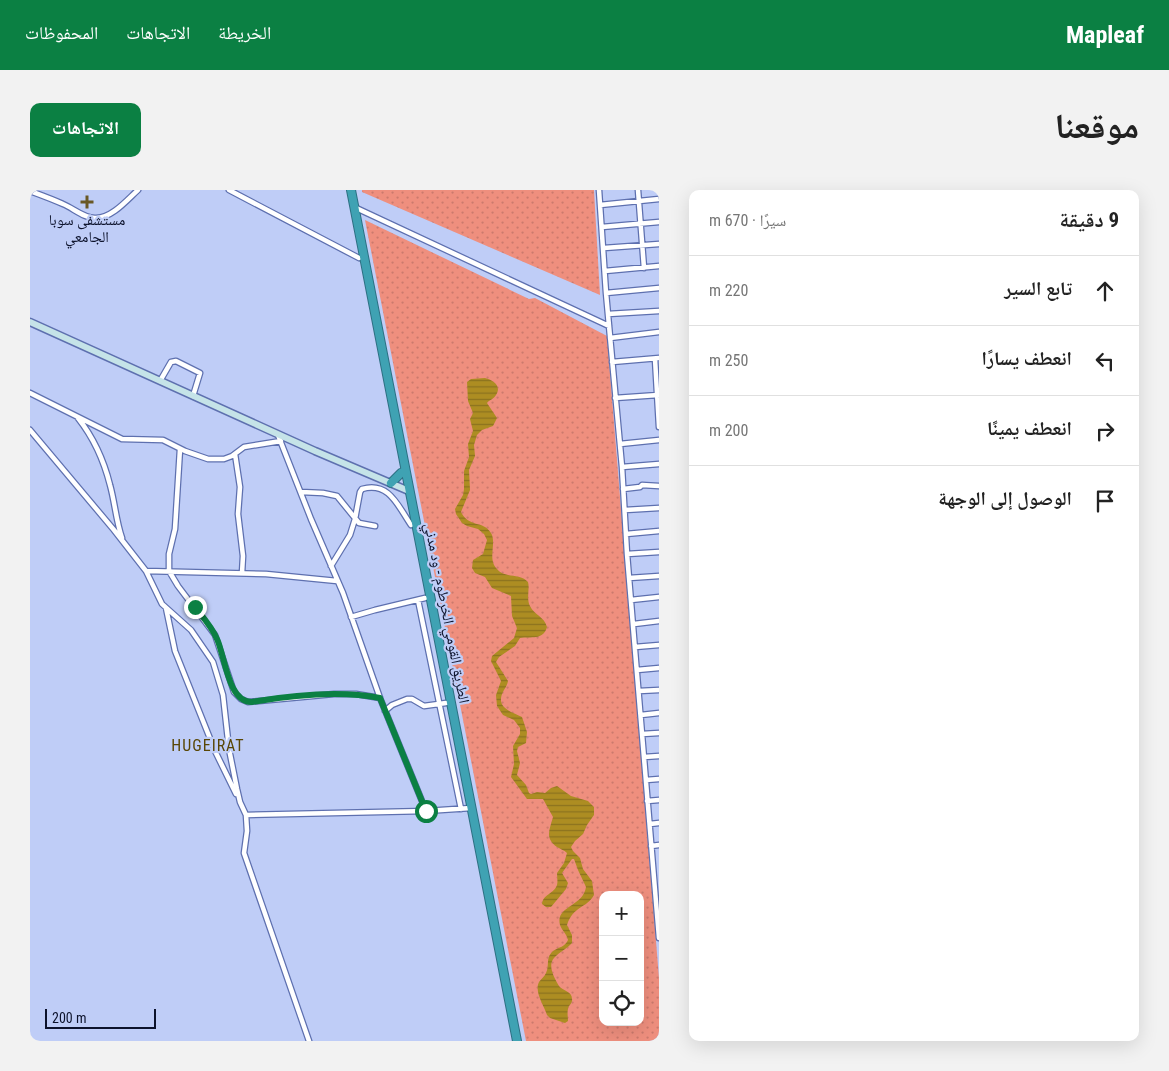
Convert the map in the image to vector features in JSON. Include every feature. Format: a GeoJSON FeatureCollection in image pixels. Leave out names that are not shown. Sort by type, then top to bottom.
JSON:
{"type":"FeatureCollection","features":[{"type":"Feature","properties":{"kind":"highway","name":"الطريق القومي الخرطوم - ود مدني"},"geometry":{"type":"LineString","coordinates":[[347,190],[401,473],[407,490],[422,599],[442,704],[517,1041]]}},
{"type":"Feature","properties":{"kind":"highway","name":"الطريق القومي الخرطوم - ود مدني"},"geometry":{"type":"LineString","coordinates":[[351,190],[466,808],[512,1041]]}},
{"type":"Feature","properties":{"kind":"highway"},"geometry":{"type":"LineString","coordinates":[[391,484],[401,473]]}},
{"type":"Feature","properties":{"kind":"street"},"geometry":{"type":"LineString","coordinates":[[30,191],[63,204],[89,218],[96,218],[104,216],[121,205],[138,190]]}},
{"type":"Feature","properties":{"kind":"street"},"geometry":{"type":"LineString","coordinates":[[229,190],[359,258]]}},
{"type":"Feature","properties":{"kind":"street"},"geometry":{"type":"LineString","coordinates":[[599,190],[608,326],[620,444],[627,554],[651,846],[657,890],[659,936]]}},
{"type":"Feature","properties":{"kind":"street"},"geometry":{"type":"LineString","coordinates":[[638,190],[644,268]]}},
{"type":"Feature","properties":{"kind":"street"},"geometry":{"type":"LineString","coordinates":[[600,205],[659,199]]}},
{"type":"Feature","properties":{"kind":"street"},"geometry":{"type":"LineString","coordinates":[[354,206],[608,326]]}},
{"type":"Feature","properties":{"kind":"street"},"geometry":{"type":"LineString","coordinates":[[356,218],[366,212]]}},
{"type":"Feature","properties":{"kind":"street"},"geometry":{"type":"LineString","coordinates":[[602,227],[659,222]]}},
{"type":"Feature","properties":{"kind":"street"},"geometry":{"type":"LineString","coordinates":[[604,248],[659,244]]}},
{"type":"Feature","properties":{"kind":"street"},"geometry":{"type":"LineString","coordinates":[[605,271],[659,266]]}},
{"type":"Feature","properties":{"kind":"street"},"geometry":{"type":"LineString","coordinates":[[606,293],[659,288]]}},
{"type":"Feature","properties":{"kind":"street"},"geometry":{"type":"LineString","coordinates":[[608,314],[659,311]]}},
{"type":"Feature","properties":{"kind":"street"},"geometry":{"type":"LineString","coordinates":[[30,322],[279,437],[407,490]]}},
{"type":"Feature","properties":{"kind":"street"},"geometry":{"type":"LineString","coordinates":[[610,338],[659,332]]}},
{"type":"Feature","properties":{"kind":"street"},"geometry":{"type":"LineString","coordinates":[[612,362],[657,358],[659,427]]}},
{"type":"Feature","properties":{"kind":"street"},"geometry":{"type":"LineString","coordinates":[[160,381],[171,362],[176,361],[200,373],[193,396]]}},
{"type":"Feature","properties":{"kind":"street"},"geometry":{"type":"LineString","coordinates":[[30,393],[122,439],[163,440],[180,449],[208,459],[224,459],[244,447],[279,437]]}},
{"type":"Feature","properties":{"kind":"street"},"geometry":{"type":"LineString","coordinates":[[615,398],[658,395]]}},
{"type":"Feature","properties":{"kind":"street"},"geometry":{"type":"LineString","coordinates":[[77,417],[87,431],[105,469],[111,489],[117,524],[124,542]]}},
{"type":"Feature","properties":{"kind":"street"},"geometry":{"type":"LineString","coordinates":[[30,430],[124,542],[146,571],[159,599],[166,608],[191,630],[213,662],[223,695],[229,750],[240,802]]}},
{"type":"Feature","properties":{"kind":"street"},"geometry":{"type":"LineString","coordinates":[[279,437],[338,582],[380,698],[426,811]]}},
{"type":"Feature","properties":{"kind":"street"},"geometry":{"type":"LineString","coordinates":[[620,444],[659,440]]}},
{"type":"Feature","properties":{"kind":"street"},"geometry":{"type":"LineString","coordinates":[[180,449],[175,529],[169,554],[169,571],[215,635],[232,688],[244,701],[252,702],[347,694],[380,698]]}},
{"type":"Feature","properties":{"kind":"street"},"geometry":{"type":"LineString","coordinates":[[235,454],[240,487],[238,514],[243,556],[242,573]]}},
{"type":"Feature","properties":{"kind":"street"},"geometry":{"type":"LineString","coordinates":[[622,468],[659,464]]}},
{"type":"Feature","properties":{"kind":"street"},"geometry":{"type":"LineString","coordinates":[[623,488],[640,487],[642,485],[659,486]]}},
{"type":"Feature","properties":{"kind":"street"},"geometry":{"type":"LineString","coordinates":[[331,566],[349,538],[361,490],[372,487],[382,488],[390,495],[411,525]]}},
{"type":"Feature","properties":{"kind":"street"},"geometry":{"type":"LineString","coordinates":[[301,492],[337,496],[355,519],[363,524],[375,526]]}},
{"type":"Feature","properties":{"kind":"street"},"geometry":{"type":"LineString","coordinates":[[625,510],[659,508]]}},
{"type":"Feature","properties":{"kind":"street"},"geometry":{"type":"LineString","coordinates":[[626,534],[659,531]]}},
{"type":"Feature","properties":{"kind":"street"},"geometry":{"type":"LineString","coordinates":[[627,554],[659,552]]}},
{"type":"Feature","properties":{"kind":"street"},"geometry":{"type":"LineString","coordinates":[[146,571],[242,573],[338,582]]}},
{"type":"Feature","properties":{"kind":"street"},"geometry":{"type":"LineString","coordinates":[[629,578],[659,576]]}},
{"type":"Feature","properties":{"kind":"street"},"geometry":{"type":"LineString","coordinates":[[631,600],[659,597]]}},
{"type":"Feature","properties":{"kind":"street"},"geometry":{"type":"LineString","coordinates":[[351,617],[422,599]]}},
{"type":"Feature","properties":{"kind":"street"},"geometry":{"type":"LineString","coordinates":[[166,608],[172,643],[187,683],[222,769],[246,814],[247,831],[244,853],[309,1041]]}},
{"type":"Feature","properties":{"kind":"street"},"geometry":{"type":"LineString","coordinates":[[634,624],[659,621]]}},
{"type":"Feature","properties":{"kind":"street"},"geometry":{"type":"LineString","coordinates":[[635,647],[659,645]]}},
{"type":"Feature","properties":{"kind":"street"},"geometry":{"type":"LineString","coordinates":[[637,670],[659,668]]}},
{"type":"Feature","properties":{"kind":"street"},"geometry":{"type":"LineString","coordinates":[[639,692],[659,690]]}},
{"type":"Feature","properties":{"kind":"street"},"geometry":{"type":"LineString","coordinates":[[385,711],[392,705],[406,699],[412,699],[424,706],[442,704]]}},
{"type":"Feature","properties":{"kind":"street"},"geometry":{"type":"LineString","coordinates":[[641,715],[659,713]]}},
{"type":"Feature","properties":{"kind":"street"},"geometry":{"type":"LineString","coordinates":[[642,734],[659,734]]}},
{"type":"Feature","properties":{"kind":"street"},"geometry":{"type":"LineString","coordinates":[[644,757],[659,756]]}},
{"type":"Feature","properties":{"kind":"street"},"geometry":{"type":"LineString","coordinates":[[646,780],[659,779]]}},
{"type":"Feature","properties":{"kind":"street"},"geometry":{"type":"LineString","coordinates":[[648,801],[659,800]]}},
{"type":"Feature","properties":{"kind":"street"},"geometry":{"type":"LineString","coordinates":[[246,814],[426,811],[466,808]]}},
{"type":"Feature","properties":{"kind":"street"},"geometry":{"type":"LineString","coordinates":[[650,824],[659,823]]}},
{"type":"Feature","properties":{"kind":"street"},"geometry":{"type":"LineString","coordinates":[[651,846],[659,845]]}},
{"type":"Feature","properties":{"kind":"street"},"geometry":{"type":"LineString","coordinates":[[653,868],[659,868]]}},
{"type":"Feature","properties":{"kind":"shaded area"},"geometry":{"type":"Polygon","coordinates":[[[362,190],[594,190],[600,295],[362,192],[362,190]]]}},
{"type":"Feature","properties":{"kind":"shaded area"},"geometry":{"type":"Polygon","coordinates":[[[365,220],[529,299],[535,298],[607,336],[659,978],[659,1041],[526,1041],[365,220]]]}},
{"type":"Feature","properties":{"kind":"shaded area"},"geometry":{"type":"Polygon","coordinates":[[[485,378],[494,382],[498,389],[494,398],[487,403],[497,418],[493,426],[482,430],[477,435],[474,445],[475,456],[469,470],[470,490],[461,512],[468,520],[484,526],[491,533],[493,537],[492,556],[497,569],[504,574],[520,577],[528,582],[530,606],[544,620],[547,627],[540,636],[520,638],[515,646],[499,657],[496,662],[508,681],[501,697],[501,702],[506,709],[522,717],[527,732],[526,743],[518,747],[517,751],[520,763],[517,775],[531,794],[537,792],[545,793],[557,786],[571,796],[588,801],[594,807],[594,815],[583,834],[571,847],[580,858],[583,869],[592,881],[594,895],[573,914],[567,925],[572,935],[572,943],[556,956],[551,965],[552,972],[559,986],[572,996],[572,1002],[568,1008],[568,1021],[565,1023],[550,1018],[547,1015],[538,986],[546,973],[548,959],[551,954],[553,951],[564,946],[568,940],[560,925],[562,914],[580,899],[586,887],[574,859],[572,859],[562,873],[568,883],[566,889],[551,907],[546,907],[542,904],[544,898],[556,888],[557,873],[564,863],[567,853],[550,840],[549,833],[553,817],[543,799],[527,799],[511,777],[514,764],[513,746],[520,734],[520,728],[514,720],[503,715],[497,706],[496,695],[501,681],[491,661],[492,656],[514,638],[517,628],[512,616],[511,596],[492,588],[485,577],[475,573],[472,568],[473,560],[483,554],[487,540],[478,529],[462,523],[455,509],[463,495],[464,471],[469,457],[468,444],[473,431],[470,419],[473,413],[468,401],[467,382],[471,379],[485,378]]]}},
{"type":"Feature","properties":{"kind":"place","name":"مستشفى سوبا الجامعي"},"geometry":{"type":"Point","coordinates":[87,202]}},
{"type":"Feature","properties":{"kind":"district","name":"HUGEIRAT"},"geometry":{"type":"Point","coordinates":[208,745]}},
{"type":"Feature","properties":{"kind":"route"},"geometry":{"type":"LineString","coordinates":[[195,607],[215,635],[232,688],[244,701],[252,702],[347,694],[380,698],[426,811]]}}]}
